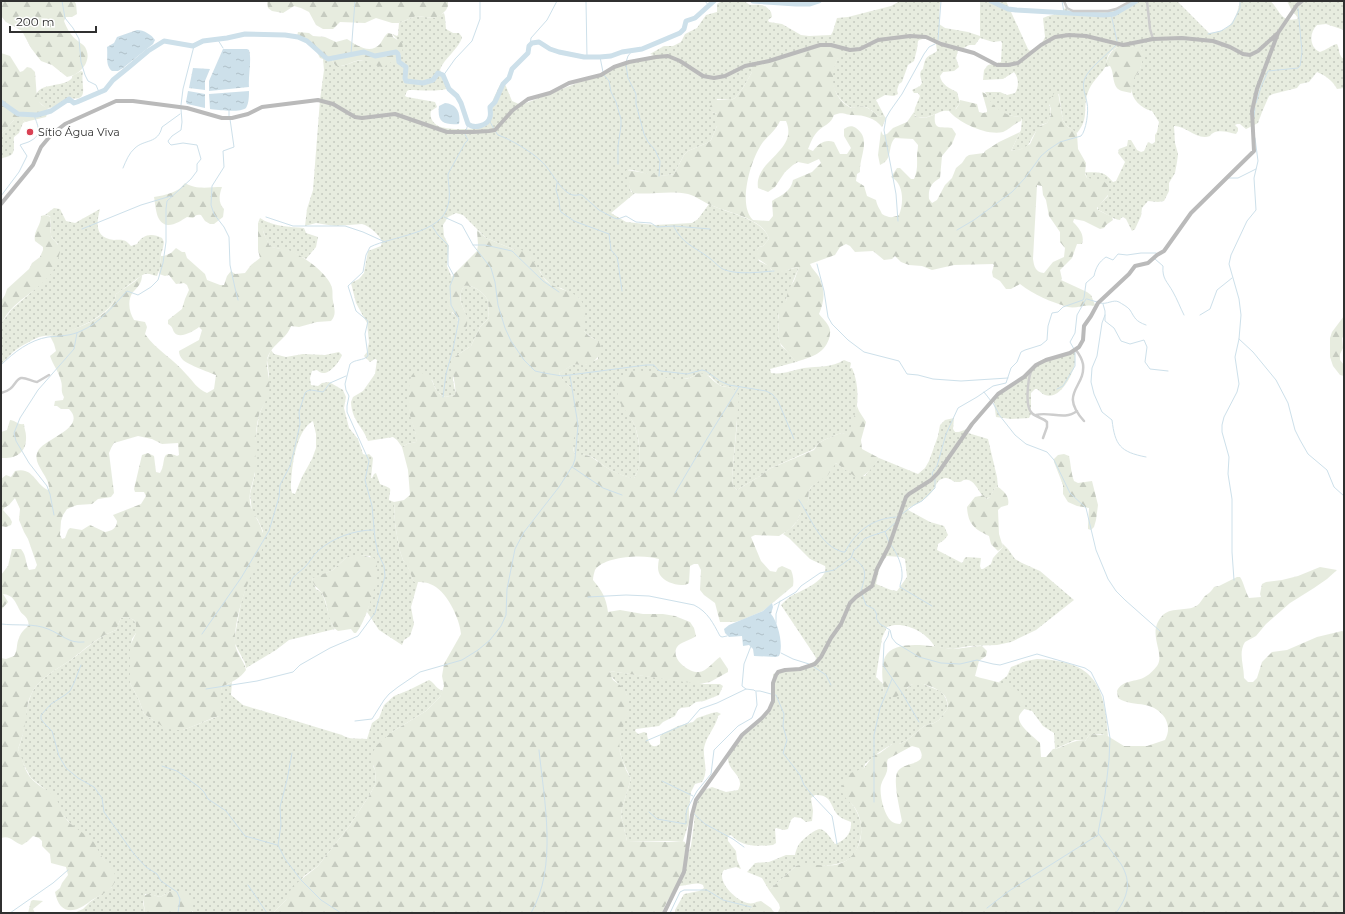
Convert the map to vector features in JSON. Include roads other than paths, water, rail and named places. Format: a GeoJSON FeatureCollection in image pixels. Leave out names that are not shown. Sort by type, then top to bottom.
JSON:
{"type":"FeatureCollection","features":[{"type":"Feature","properties":{"kind":"main road"},"geometry":{"type":"LineString","coordinates":[[664,913],[684,872],[692,815],[696,800],[742,735],[769,710],[773,701],[773,683],[778,672],[800,669],[810,666],[817,661],[843,621],[850,603],[872,586],[877,569],[889,546],[906,497],[932,480],[972,424],[1002,390],[1024,377],[1033,367],[1046,360],[1076,350],[1080,347],[1084,326],[1098,303],[1130,274],[1135,266],[1148,263],[1164,251],[1191,213],[1254,151],[1252,112],[1258,89],[1278,33],[1296,3],[1302,1]]}},
{"type":"Feature","properties":{"kind":"main road"},"geometry":{"type":"LineString","coordinates":[[1,204],[33,164],[40,147],[51,135],[65,124],[116,101],[133,101],[186,108],[222,118],[232,118],[248,114],[262,107],[318,100],[333,104],[355,117],[362,118],[395,114],[447,132],[489,132],[495,130],[513,110],[528,99],[550,93],[569,83],[601,75],[614,67],[629,62],[656,57],[668,56],[674,58],[704,76],[714,78],[725,76],[745,66],[769,61],[820,45],[860,49],[878,40],[910,36],[926,37],[942,44],[974,53],[997,65],[1008,66],[1018,63],[1041,45],[1055,37],[1069,35],[1086,36],[1123,45],[1154,39],[1182,38],[1213,41],[1230,47],[1243,54],[1250,55],[1258,51],[1278,33]]}},
{"type":"Feature","properties":{"kind":"street"},"geometry":{"type":"LineString","coordinates":[[1064,1],[1067,8],[1073,11],[1103,12],[1112,11],[1131,1]]}},
{"type":"Feature","properties":{"kind":"street"},"geometry":{"type":"LineString","coordinates":[[1147,1],[1150,29],[1154,39]]}},
{"type":"Feature","properties":{"kind":"street"},"geometry":{"type":"LineString","coordinates":[[1076,350],[1082,359],[1083,366],[1082,374],[1072,398],[1073,404],[1084,421]]}},
{"type":"Feature","properties":{"kind":"street"},"geometry":{"type":"LineString","coordinates":[[1033,367],[1027,390],[1029,410],[1035,416],[1047,422],[1047,427],[1043,438]]}},
{"type":"Feature","properties":{"kind":"street"},"geometry":{"type":"LineString","coordinates":[[1,393],[10,390],[20,378],[37,382],[49,375]]}},
{"type":"Feature","properties":{"kind":"street"},"geometry":{"type":"LineString","coordinates":[[1035,416],[1051,414],[1066,417],[1077,411]]}},
{"type":"Feature","properties":{"kind":"water"},"geometry":{"type":"Polygon","coordinates":[[[137,30],[152,36],[155,40],[153,44],[123,68],[118,71],[112,71],[108,66],[107,47],[114,43],[117,37],[137,30]]]}},
{"type":"Feature","properties":{"kind":"water"},"geometry":{"type":"Polygon","coordinates":[[[223,49],[249,50],[249,87],[209,91],[209,81],[223,49]]]}},
{"type":"Feature","properties":{"kind":"water"},"geometry":{"type":"Polygon","coordinates":[[[193,68],[210,69],[205,81],[205,90],[189,88],[193,68]]]}},
{"type":"Feature","properties":{"kind":"water"},"geometry":{"type":"Polygon","coordinates":[[[188,91],[205,94],[205,108],[187,104],[188,91]]]}},
{"type":"Feature","properties":{"kind":"water"},"geometry":{"type":"Polygon","coordinates":[[[249,91],[248,104],[243,110],[228,111],[210,109],[209,94],[249,91]]]}},
{"type":"Feature","properties":{"kind":"water"},"geometry":{"type":"Polygon","coordinates":[[[445,103],[453,105],[459,113],[459,124],[445,123],[440,119],[439,106],[445,103]]]}},
{"type":"Feature","properties":{"kind":"water"},"geometry":{"type":"Polygon","coordinates":[[[772,603],[773,607],[771,614],[776,623],[781,640],[779,656],[754,656],[753,649],[749,645],[743,646],[742,636],[729,637],[725,633],[724,629],[729,625],[763,611],[772,603]]]}},
{"type":"Feature","properties":{"kind":"waterway"},"geometry":{"type":"LineString","coordinates":[[62,1],[65,18],[79,39],[81,62],[85,75],[88,81],[96,85],[99,92]]}},
{"type":"Feature","properties":{"kind":"waterway"},"geometry":{"type":"LineString","coordinates":[[351,54],[355,1]]}},
{"type":"Feature","properties":{"kind":"waterway"},"geometry":{"type":"LineString","coordinates":[[443,76],[455,59],[472,41],[480,19],[480,1]]}},
{"type":"Feature","properties":{"kind":"waterway"},"geometry":{"type":"LineString","coordinates":[[530,45],[531,38],[547,20],[557,1]]}},
{"type":"Feature","properties":{"kind":"waterway"},"geometry":{"type":"LineString","coordinates":[[586,1],[587,57]]}},
{"type":"Feature","properties":{"kind":"waterway"},"geometry":{"type":"LineString","coordinates":[[705,1],[709,6]]}},
{"type":"Feature","properties":{"kind":"waterway"},"geometry":{"type":"LineString","coordinates":[[1,102],[18,114],[37,115],[51,111],[69,99],[74,103],[77,102],[105,90],[113,80],[148,51],[164,41],[193,46],[203,41],[245,34],[285,35],[298,37],[307,41],[328,59],[364,52],[375,56],[396,52],[398,54],[399,62],[406,67],[406,81],[423,83],[433,80],[438,73],[443,75],[449,89],[457,96],[461,103],[468,124],[471,126],[480,126],[487,123],[489,120],[490,107],[495,102],[503,84],[509,78],[512,69],[528,53],[529,46],[532,43],[539,42],[550,49],[584,57],[611,56],[622,52],[642,49],[680,33],[684,29],[686,21],[695,18],[714,1]]}},
{"type":"Feature","properties":{"kind":"waterway"},"geometry":{"type":"LineString","coordinates":[[753,1],[796,4],[810,4],[819,1]]}},
{"type":"Feature","properties":{"kind":"waterway"},"geometry":{"type":"LineString","coordinates":[[938,40],[941,1]]}},
{"type":"Feature","properties":{"kind":"waterway"},"geometry":{"type":"LineString","coordinates":[[991,1],[1008,9],[1016,10],[1104,15],[1114,14],[1136,1]]}},
{"type":"Feature","properties":{"kind":"waterway"},"geometry":{"type":"LineString","coordinates":[[1062,1],[1064,12]]}},
{"type":"Feature","properties":{"kind":"waterway"},"geometry":{"type":"LineString","coordinates":[[1208,34],[1221,31],[1232,24],[1240,8],[1240,1]]}},
{"type":"Feature","properties":{"kind":"waterway"},"geometry":{"type":"LineString","coordinates":[[1256,103],[1268,71],[1298,68],[1300,66],[1302,52],[1298,8]]}},
{"type":"Feature","properties":{"kind":"waterway"},"geometry":{"type":"LineString","coordinates":[[1111,14],[1117,41]]}},
{"type":"Feature","properties":{"kind":"waterway"},"geometry":{"type":"LineString","coordinates":[[218,40],[223,48]]}},
{"type":"Feature","properties":{"kind":"waterway"},"geometry":{"type":"LineString","coordinates":[[898,221],[896,194],[884,130],[886,118],[902,94],[924,54],[929,47],[935,44]]}},
{"type":"Feature","properties":{"kind":"waterway"},"geometry":{"type":"LineString","coordinates":[[957,230],[974,220],[1012,192],[1025,178],[1041,156],[1048,150],[1060,142],[1081,136],[1086,125],[1088,107],[1084,88],[1085,78],[1095,65],[1117,44]]}},
{"type":"Feature","properties":{"kind":"waterway"},"geometry":{"type":"LineString","coordinates":[[181,105],[183,89],[194,46]]}},
{"type":"Feature","properties":{"kind":"waterway"},"geometry":{"type":"LineString","coordinates":[[626,62],[632,51]]}},
{"type":"Feature","properties":{"kind":"waterway"},"geometry":{"type":"LineString","coordinates":[[600,57],[603,72]]}},
{"type":"Feature","properties":{"kind":"waterway"},"geometry":{"type":"LineString","coordinates":[[626,65],[628,78],[636,94],[636,104],[644,134],[648,142],[655,150],[660,161],[659,176]]}},
{"type":"Feature","properties":{"kind":"waterway"},"geometry":{"type":"LineString","coordinates":[[604,75],[609,81],[611,92],[616,102],[621,119],[618,164]]}},
{"type":"Feature","properties":{"kind":"waterway"},"geometry":{"type":"LineString","coordinates":[[1254,117],[1255,108]]}},
{"type":"Feature","properties":{"kind":"waterway"},"geometry":{"type":"LineString","coordinates":[[1,365],[17,351],[35,341],[48,337],[65,336],[88,328],[106,314],[127,291],[138,295],[151,287],[158,280],[163,263],[166,242],[167,201],[191,179],[197,171],[197,164],[201,159],[197,145],[183,143],[171,145],[168,141],[172,136],[181,130],[181,109]]}},
{"type":"Feature","properties":{"kind":"waterway"},"geometry":{"type":"LineString","coordinates":[[229,109],[229,116]]}},
{"type":"Feature","properties":{"kind":"waterway"},"geometry":{"type":"LineString","coordinates":[[123,168],[129,155],[135,148],[158,136],[162,127],[180,114]]}},
{"type":"Feature","properties":{"kind":"waterway"},"geometry":{"type":"LineString","coordinates":[[1,196],[19,172],[27,156],[20,145],[30,141],[37,135],[38,125],[34,115]]}},
{"type":"Feature","properties":{"kind":"waterway"},"geometry":{"type":"LineString","coordinates":[[230,119],[234,147],[223,151],[224,167],[212,186],[211,205],[214,214],[224,227],[229,237],[230,265],[238,300]]}},
{"type":"Feature","properties":{"kind":"waterway"},"geometry":{"type":"LineString","coordinates":[[489,120],[494,129]]}},
{"type":"Feature","properties":{"kind":"waterway"},"geometry":{"type":"LineString","coordinates":[[466,131],[468,124]]}},
{"type":"Feature","properties":{"kind":"waterway"},"geometry":{"type":"LineString","coordinates":[[496,132],[498,135],[509,139],[537,157],[568,193],[582,195],[599,210],[614,218],[618,219],[626,216],[636,222],[651,223],[657,227],[674,226],[710,229]]}},
{"type":"Feature","properties":{"kind":"waterway"},"geometry":{"type":"LineString","coordinates":[[206,689],[257,681],[293,672],[300,665],[330,648],[358,636],[375,613],[385,576],[384,566],[378,553],[375,539],[372,506],[365,480],[369,461],[347,412],[349,396],[345,384],[350,364],[368,356],[365,334],[368,321],[356,311],[348,286],[363,272],[366,255],[370,247],[415,233],[436,222],[444,215],[449,201],[448,174],[468,140],[465,134]]}},
{"type":"Feature","properties":{"kind":"waterway"},"geometry":{"type":"LineString","coordinates":[[1234,580],[1232,552],[1232,499],[1228,474],[1229,457],[1222,432],[1222,425],[1224,417],[1237,392],[1239,384],[1235,357],[1239,339],[1241,315],[1239,299],[1229,264],[1231,255],[1247,221],[1256,210],[1254,178],[1258,161],[1255,138]]}},
{"type":"Feature","properties":{"kind":"waterway"},"geometry":{"type":"LineString","coordinates":[[1229,178],[1238,178],[1256,169]]}},
{"type":"Feature","properties":{"kind":"waterway"},"geometry":{"type":"LineString","coordinates":[[557,183],[556,190],[561,212],[574,221],[609,234],[611,250],[617,257],[622,291]]}},
{"type":"Feature","properties":{"kind":"waterway"},"geometry":{"type":"LineString","coordinates":[[82,229],[141,205],[171,196]]}},
{"type":"Feature","properties":{"kind":"waterway"},"geometry":{"type":"LineString","coordinates":[[266,217],[293,226],[345,226],[385,242]]}},
{"type":"Feature","properties":{"kind":"waterway"},"geometry":{"type":"LineString","coordinates":[[444,217],[462,225],[473,245],[491,268],[495,282],[498,305],[505,328],[511,341],[524,360],[535,371],[562,376],[646,365],[654,365],[661,371],[687,374],[702,370],[706,371],[720,381],[729,385],[766,391],[772,394],[778,401],[794,439]]}},
{"type":"Feature","properties":{"kind":"waterway"},"geometry":{"type":"LineString","coordinates":[[432,226],[438,235],[448,245],[448,265],[454,276],[450,286],[451,305],[459,319],[446,374],[443,397]]}},
{"type":"Feature","properties":{"kind":"waterway"},"geometry":{"type":"LineString","coordinates":[[674,227],[677,233],[685,241],[723,269],[731,272],[743,273],[774,271]]}},
{"type":"Feature","properties":{"kind":"waterway"},"geometry":{"type":"LineString","coordinates":[[473,245],[485,245],[512,251],[543,281],[559,292]]}},
{"type":"Feature","properties":{"kind":"waterway"},"geometry":{"type":"LineString","coordinates":[[933,476],[932,473],[937,466],[946,434],[958,408],[993,386],[1006,383],[1011,368],[1017,362],[1021,352],[1041,345],[1047,340],[1048,326],[1052,313],[1058,312],[1063,307],[1083,300],[1086,283],[1094,276],[1101,261],[1106,257],[1113,260],[1118,254],[1127,255],[1156,253]]}},
{"type":"Feature","properties":{"kind":"waterway"},"geometry":{"type":"LineString","coordinates":[[1155,259],[1163,266],[1165,280],[1184,315]]}},
{"type":"Feature","properties":{"kind":"waterway"},"geometry":{"type":"LineString","coordinates":[[817,264],[824,291],[828,317],[832,324],[848,340],[864,352],[899,361],[907,374],[933,379],[961,381],[1008,378]]}},
{"type":"Feature","properties":{"kind":"waterway"},"geometry":{"type":"LineString","coordinates":[[1200,315],[1210,309],[1217,290],[1232,278]]}},
{"type":"Feature","properties":{"kind":"waterway"},"geometry":{"type":"LineString","coordinates":[[1074,349],[1070,342],[1075,333],[1077,315],[1086,299]]}},
{"type":"Feature","properties":{"kind":"waterway"},"geometry":{"type":"LineString","coordinates":[[1087,299],[1097,302]]}},
{"type":"Feature","properties":{"kind":"waterway"},"geometry":{"type":"LineString","coordinates":[[1100,303],[1117,301],[1129,309],[1137,321],[1146,325]]}},
{"type":"Feature","properties":{"kind":"waterway"},"geometry":{"type":"LineString","coordinates":[[1103,304],[1105,321],[1114,328],[1121,341],[1130,344],[1144,340],[1147,347],[1145,362],[1150,369],[1168,371]]}},
{"type":"Feature","properties":{"kind":"waterway"},"geometry":{"type":"LineString","coordinates":[[1105,315],[1102,323],[1097,356],[1092,368],[1091,382],[1094,394],[1102,412],[1112,420],[1115,436],[1120,446],[1130,453],[1146,457]]}},
{"type":"Feature","properties":{"kind":"waterway"},"geometry":{"type":"LineString","coordinates":[[54,515],[47,486],[29,463],[16,441],[14,433],[20,418],[38,390],[74,349],[77,333]]}},
{"type":"Feature","properties":{"kind":"waterway"},"geometry":{"type":"LineString","coordinates":[[1239,339],[1253,352],[1276,380],[1288,403],[1295,430],[1308,454],[1327,470],[1334,487],[1344,496]]}},
{"type":"Feature","properties":{"kind":"waterway"},"geometry":{"type":"LineString","coordinates":[[1057,389],[1063,386],[1075,366],[1075,352]]}},
{"type":"Feature","properties":{"kind":"waterway"},"geometry":{"type":"LineString","coordinates":[[202,634],[241,578],[269,531],[279,497],[280,485],[290,466],[294,451],[300,424],[299,412],[305,393],[311,390],[323,392],[330,383],[346,376]]}},
{"type":"Feature","properties":{"kind":"waterway"},"geometry":{"type":"LineString","coordinates":[[355,721],[372,719],[384,700],[398,687],[420,672],[462,660],[490,640],[501,626],[506,615],[507,589],[515,549],[524,532],[559,487],[573,465],[575,459],[578,425],[570,376]]}},
{"type":"Feature","properties":{"kind":"waterway"},"geometry":{"type":"LineString","coordinates":[[675,493],[739,387]]}},
{"type":"Feature","properties":{"kind":"waterway"},"geometry":{"type":"LineString","coordinates":[[984,392],[991,401]]}},
{"type":"Feature","properties":{"kind":"waterway"},"geometry":{"type":"LineString","coordinates":[[993,403],[1000,416],[1015,435],[1026,444],[1047,452],[1054,460],[1070,493],[1086,508],[1096,550],[1108,579],[1116,591],[1160,631]]}},
{"type":"Feature","properties":{"kind":"waterway"},"geometry":{"type":"LineString","coordinates":[[572,467],[603,488],[622,495]]}},
{"type":"Feature","properties":{"kind":"waterway"},"geometry":{"type":"LineString","coordinates":[[902,514],[922,501],[935,488],[935,479]]}},
{"type":"Feature","properties":{"kind":"waterway"},"geometry":{"type":"LineString","coordinates":[[799,500],[822,538],[835,549],[843,552],[845,552],[854,538],[866,527],[880,520],[897,517]]}},
{"type":"Feature","properties":{"kind":"waterway"},"geometry":{"type":"LineString","coordinates":[[774,605],[796,592],[801,586],[820,573],[834,570],[851,558],[854,550],[864,539],[886,531],[896,522]]}},
{"type":"Feature","properties":{"kind":"waterway"},"geometry":{"type":"LineString","coordinates":[[290,585],[294,577],[305,567],[317,552],[337,538],[359,531],[373,530]]}},
{"type":"Feature","properties":{"kind":"waterway"},"geometry":{"type":"LineString","coordinates":[[885,532],[889,542]]}},
{"type":"Feature","properties":{"kind":"waterway"},"geometry":{"type":"LineString","coordinates":[[891,545],[902,568],[900,587],[932,606]]}},
{"type":"Feature","properties":{"kind":"waterway"},"geometry":{"type":"LineString","coordinates":[[853,558],[861,565],[865,576],[861,591]]}},
{"type":"Feature","properties":{"kind":"waterway"},"geometry":{"type":"LineString","coordinates":[[862,594],[866,605],[874,609],[877,615],[876,618],[880,624],[890,630],[892,638],[896,643],[919,657],[941,663],[960,664],[977,660],[1000,665],[1037,654],[1085,668],[1091,672],[1103,696],[1110,738],[1105,795],[1098,833],[1121,864],[1127,877],[1126,895],[1116,913]]}},
{"type":"Feature","properties":{"kind":"waterway"},"geometry":{"type":"LineString","coordinates":[[588,597],[626,595],[649,596],[694,605],[707,614],[720,636],[727,636]]}},
{"type":"Feature","properties":{"kind":"waterway"},"geometry":{"type":"LineString","coordinates":[[776,623],[776,614],[780,601]]}},
{"type":"Feature","properties":{"kind":"waterway"},"geometry":{"type":"LineString","coordinates":[[1,624],[43,627],[74,642],[84,642]]}},
{"type":"Feature","properties":{"kind":"waterway"},"geometry":{"type":"LineString","coordinates":[[889,631],[884,643],[883,665],[919,722]]}},
{"type":"Feature","properties":{"kind":"waterway"},"geometry":{"type":"LineString","coordinates":[[746,689],[742,686],[744,664],[751,646]]}},
{"type":"Feature","properties":{"kind":"waterway"},"geometry":{"type":"LineString","coordinates":[[781,653],[809,664]]}},
{"type":"Feature","properties":{"kind":"waterway"},"geometry":{"type":"LineString","coordinates":[[81,665],[70,691],[51,704],[41,715],[41,719],[52,731],[59,756],[66,768],[78,778],[94,787],[102,798],[104,812],[134,854],[146,867],[157,874],[161,881],[177,892],[180,899],[178,913]]}},
{"type":"Feature","properties":{"kind":"waterway"},"geometry":{"type":"LineString","coordinates":[[814,667],[826,675],[831,685]]}},
{"type":"Feature","properties":{"kind":"waterway"},"geometry":{"type":"LineString","coordinates":[[874,802],[874,735],[880,708],[892,679]]}},
{"type":"Feature","properties":{"kind":"waterway"},"geometry":{"type":"LineString","coordinates":[[646,741],[688,723],[700,709],[717,703],[746,689],[771,694]]}},
{"type":"Feature","properties":{"kind":"waterway"},"geometry":{"type":"LineString","coordinates":[[649,812],[657,819],[686,824],[687,809],[697,791],[711,774],[714,750],[738,726],[752,718],[757,705],[756,692]]}},
{"type":"Feature","properties":{"kind":"waterway"},"geometry":{"type":"LineString","coordinates":[[774,695],[776,695],[784,714],[783,726],[787,740],[783,753],[800,775],[804,785],[832,816],[837,844]]}},
{"type":"Feature","properties":{"kind":"waterway"},"geometry":{"type":"LineString","coordinates":[[531,913],[539,895],[547,854],[546,811],[539,750]]}},
{"type":"Feature","properties":{"kind":"waterway"},"geometry":{"type":"LineString","coordinates":[[292,753],[280,807],[281,825],[278,845],[285,859],[301,880],[321,900],[341,913]]}},
{"type":"Feature","properties":{"kind":"waterway"},"geometry":{"type":"LineString","coordinates":[[162,766],[177,771],[199,787],[208,799],[226,811],[245,836],[277,845]]}},
{"type":"Feature","properties":{"kind":"waterway"},"geometry":{"type":"LineString","coordinates":[[662,781],[693,796]]}},
{"type":"Feature","properties":{"kind":"waterway"},"geometry":{"type":"LineString","coordinates":[[694,814],[705,824],[733,839],[744,847]]}},
{"type":"Feature","properties":{"kind":"waterway"},"geometry":{"type":"LineString","coordinates":[[987,908],[1009,891],[1098,835]]}},
{"type":"Feature","properties":{"kind":"waterway"},"geometry":{"type":"LineString","coordinates":[[10,913],[53,883],[68,870]]}},
{"type":"Feature","properties":{"kind":"waterway"},"geometry":{"type":"LineString","coordinates":[[248,885],[267,913]]}},
{"type":"Feature","properties":{"kind":"waterway"},"geometry":{"type":"LineString","coordinates":[[670,913],[680,892],[684,890],[707,890],[723,900],[751,907]]}},
{"type":"Feature","properties":{"kind":"place","name":"Sítio Água Viva"},"geometry":{"type":"Point","coordinates":[30,132]}}]}
